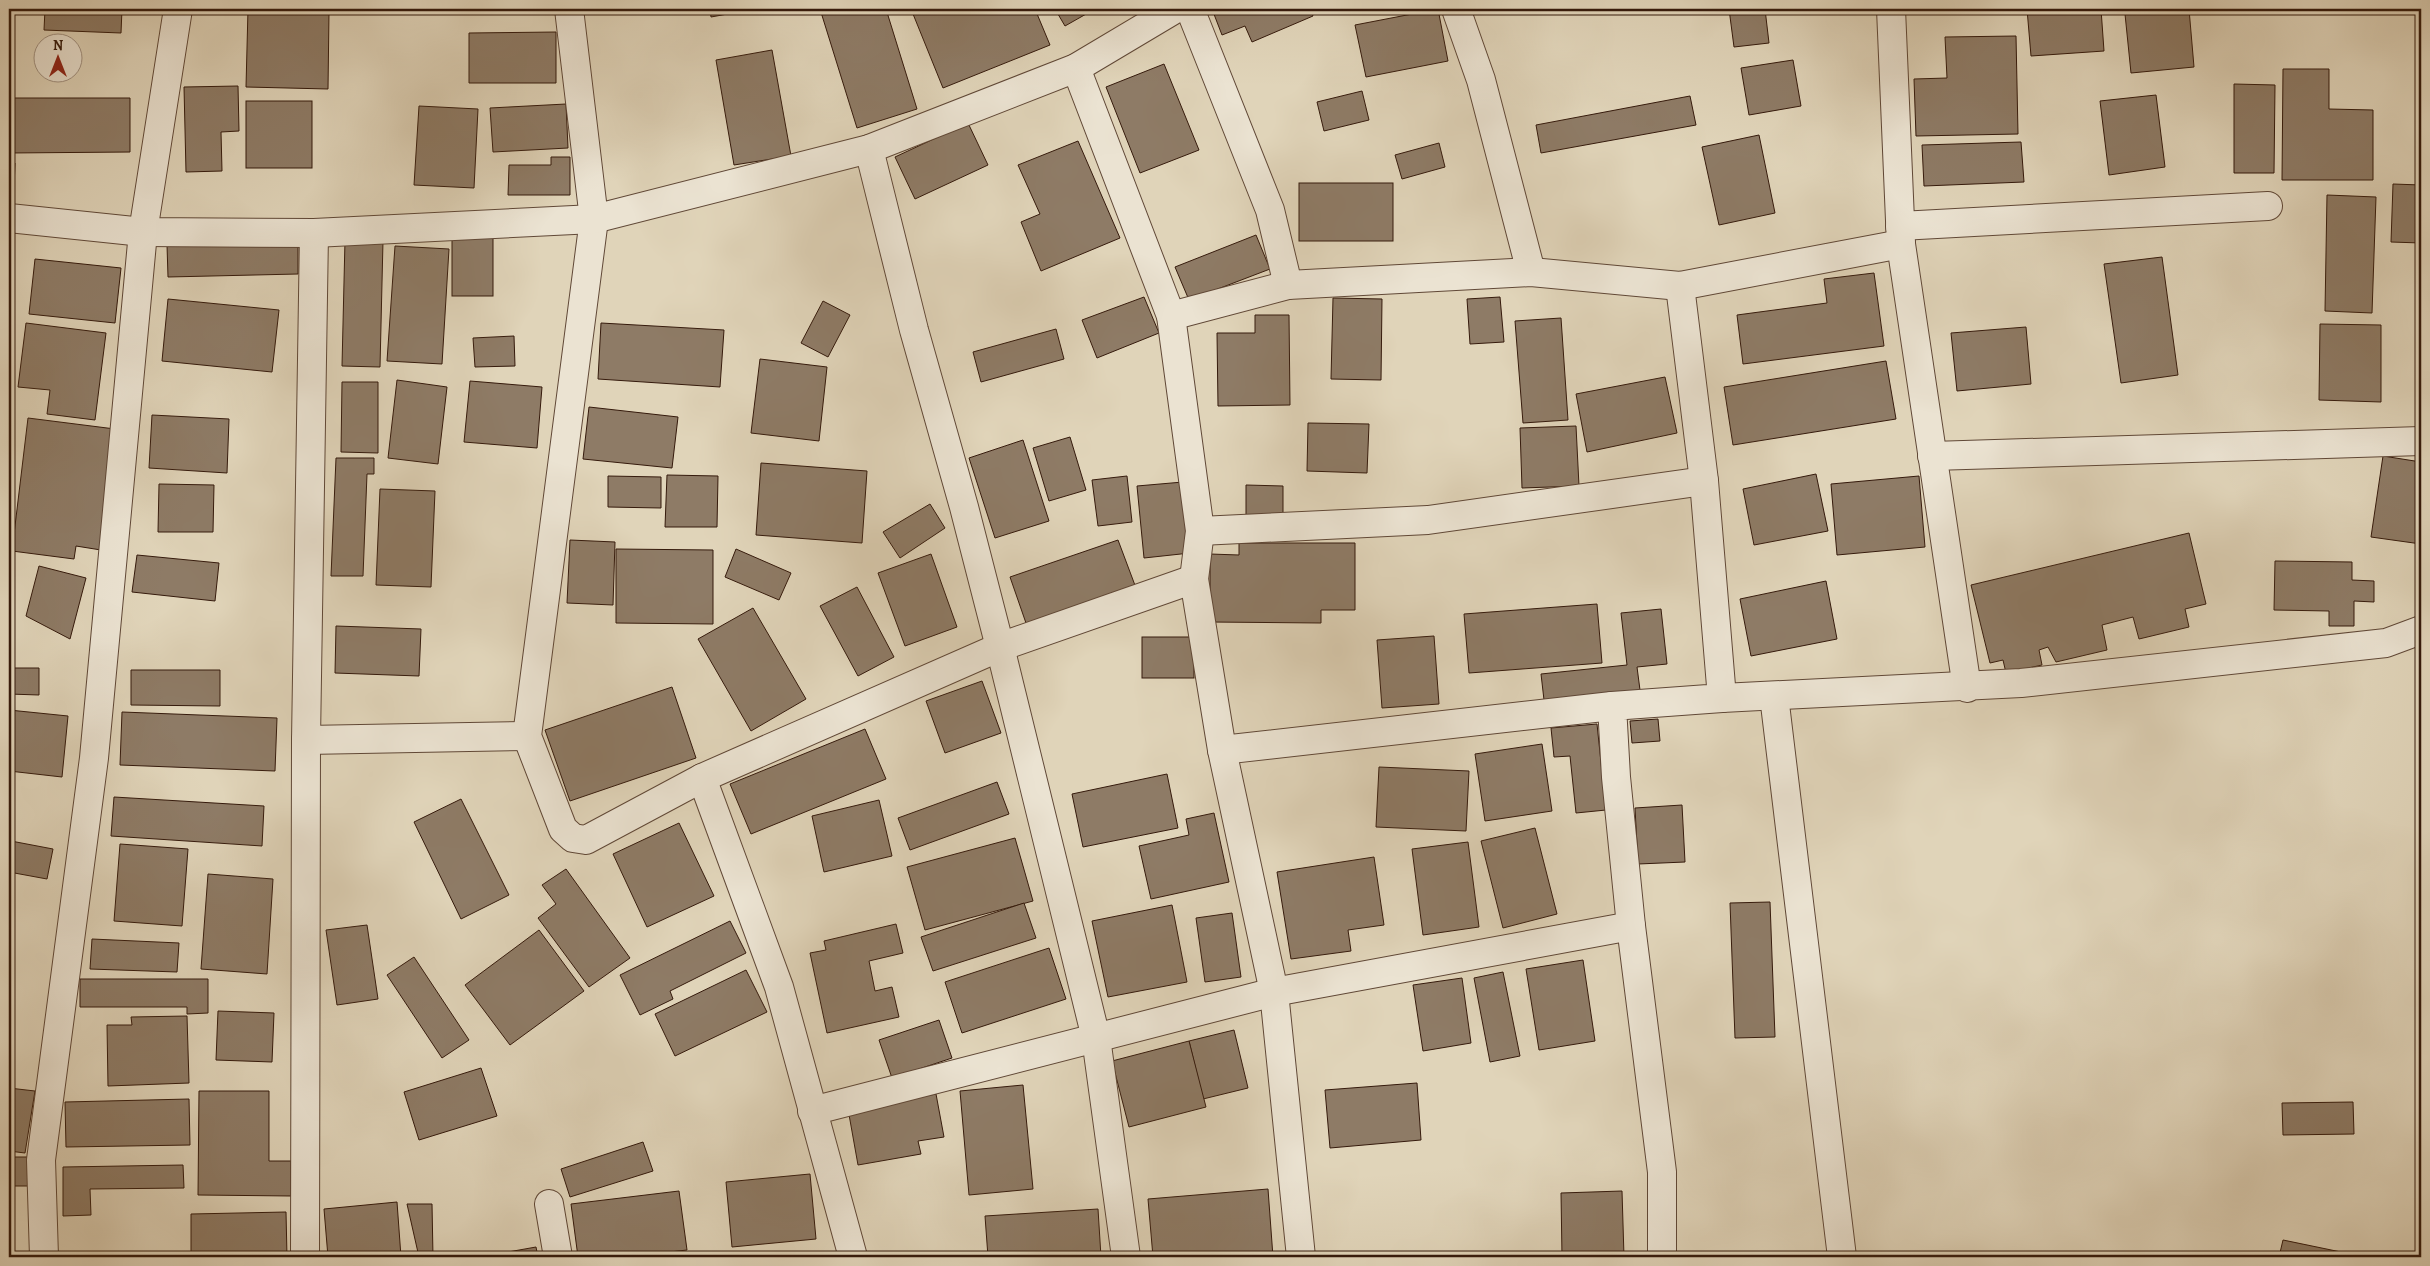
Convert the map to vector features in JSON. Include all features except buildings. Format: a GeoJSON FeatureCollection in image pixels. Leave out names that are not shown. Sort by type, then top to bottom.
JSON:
{"type":"FeatureCollection","features":[{"type":"Feature","properties":{"kind":"street"},"geometry":{"type":"LineString","coordinates":[[44,1257],[41,1160],[94,758],[143,232],[178,9]]}},
{"type":"Feature","properties":{"kind":"street"},"geometry":{"type":"LineString","coordinates":[[569,9],[594,219],[527,736],[563,829],[573,838],[586,840],[702,778],[1000,647],[1194,579]]}},
{"type":"Feature","properties":{"kind":"street"},"geometry":{"type":"LineString","coordinates":[[9,218],[143,232],[314,233],[594,219],[869,149],[1076,68],[1175,9]]}},
{"type":"Feature","properties":{"kind":"street"},"geometry":{"type":"LineString","coordinates":[[1190,9],[1270,210],[1288,284]]}},
{"type":"Feature","properties":{"kind":"street"},"geometry":{"type":"LineString","coordinates":[[1456,9],[1480,80],[1531,272]]}},
{"type":"Feature","properties":{"kind":"street"},"geometry":{"type":"LineString","coordinates":[[1891,9],[1901,235],[1966,688]]}},
{"type":"Feature","properties":{"kind":"street"},"geometry":{"type":"LineString","coordinates":[[1076,68],[1171,316],[1200,531],[1194,579],[1222,750],[1274,992],[1301,1257]]}},
{"type":"Feature","properties":{"kind":"street"},"geometry":{"type":"LineString","coordinates":[[869,149],[914,330],[964,507],[1000,647],[1096,1038],[1126,1257]]}},
{"type":"Feature","properties":{"kind":"street"},"geometry":{"type":"LineString","coordinates":[[1171,316],[1288,284],[1531,272],[1680,286],[1901,235],[2268,206]]}},
{"type":"Feature","properties":{"kind":"street"},"geometry":{"type":"LineString","coordinates":[[305,1257],[306,740],[314,233]]}},
{"type":"Feature","properties":{"kind":"street"},"geometry":{"type":"LineString","coordinates":[[1680,286],[1704,481],[1722,698]]}},
{"type":"Feature","properties":{"kind":"street"},"geometry":{"type":"LineString","coordinates":[[1932,456],[2421,441]]}},
{"type":"Feature","properties":{"kind":"street"},"geometry":{"type":"LineString","coordinates":[[1200,531],[1428,520],[1704,481]]}},
{"type":"Feature","properties":{"kind":"street"},"geometry":{"type":"LineString","coordinates":[[1222,750],[1612,706],[1722,698],[1966,688],[2386,643],[2421,630]]}},
{"type":"Feature","properties":{"kind":"street"},"geometry":{"type":"LineString","coordinates":[[1774,696],[1842,1257]]}},
{"type":"Feature","properties":{"kind":"street"},"geometry":{"type":"LineString","coordinates":[[1612,706],[1616,777],[1631,926],[1662,1172],[1662,1257]]}},
{"type":"Feature","properties":{"kind":"street"},"geometry":{"type":"LineString","coordinates":[[306,740],[527,736]]}},
{"type":"Feature","properties":{"kind":"street"},"geometry":{"type":"LineString","coordinates":[[702,778],[779,987],[853,1257]]}},
{"type":"Feature","properties":{"kind":"street"},"geometry":{"type":"LineString","coordinates":[[812,1111],[1274,992],[1631,926]]}},
{"type":"Feature","properties":{"kind":"street"},"geometry":{"type":"LineString","coordinates":[[549,1204],[558,1257]]}}]}
